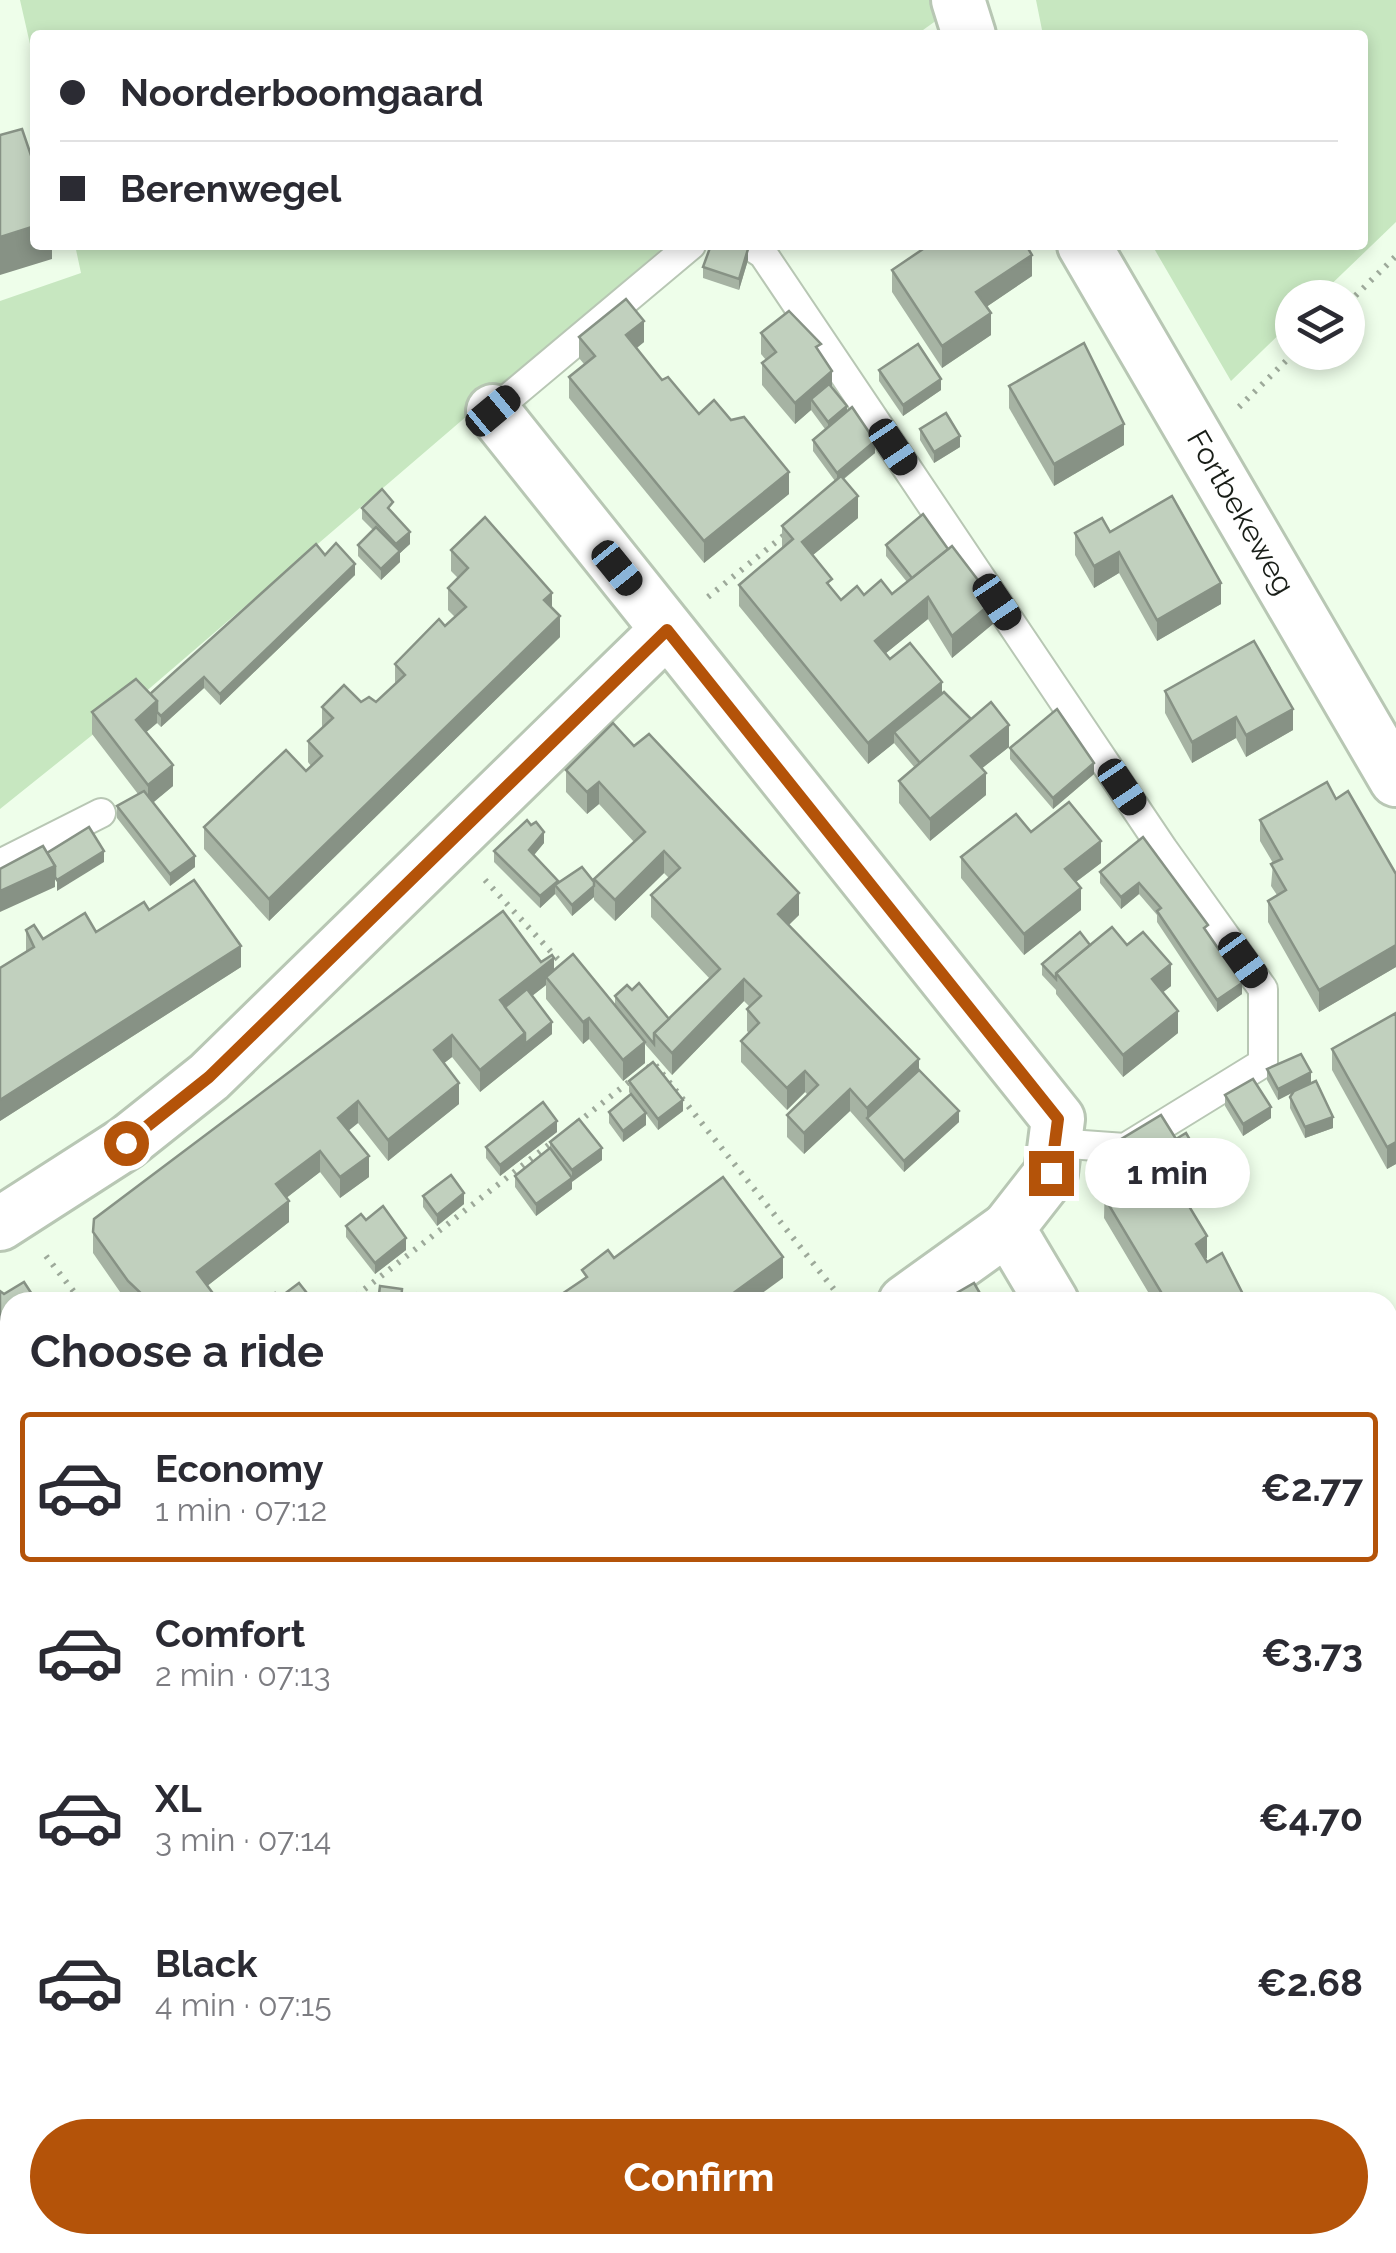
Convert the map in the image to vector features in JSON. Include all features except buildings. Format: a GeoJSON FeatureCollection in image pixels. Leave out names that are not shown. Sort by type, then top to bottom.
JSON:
{"type":"FeatureCollection","features":[{"type":"Feature","properties":{"kind":"street"},"geometry":{"type":"LineString","coordinates":[[958,0],[968,30]]}},
{"type":"Feature","properties":{"kind":"street","name":"Fortbekeweg"},"geometry":{"type":"LineString","coordinates":[[1087,250],[1396,780]]}},
{"type":"Feature","properties":{"kind":"street"},"geometry":{"type":"LineString","coordinates":[[493,411],[1018,1063],[1058,1119],[1051,1173],[1008,1228],[919,1292]]}},
{"type":"Feature","properties":{"kind":"street"},"geometry":{"type":"LineString","coordinates":[[0,1224],[126,1143],[209,1077],[667,630]]}},
{"type":"Feature","properties":{"kind":"street"},"geometry":{"type":"LineString","coordinates":[[1008,1228],[1046,1292]]}},
{"type":"Feature","properties":{"kind":"lane"},"geometry":{"type":"LineString","coordinates":[[493,411],[685,250]]}},
{"type":"Feature","properties":{"kind":"lane"},"geometry":{"type":"LineString","coordinates":[[757,250],[764,254],[1164,849],[1263,988],[1263,1063],[1125,1148],[1055,1143]]}},
{"type":"Feature","properties":{"kind":"lane"},"geometry":{"type":"LineString","coordinates":[[0,864],[102,813]]}},
{"type":"Feature","properties":{"kind":"path"},"geometry":{"type":"LineString","coordinates":[[1365,286],[1396,256]]}},
{"type":"Feature","properties":{"kind":"path"},"geometry":{"type":"LineString","coordinates":[[1202,442],[1276,370]]}},
{"type":"Feature","properties":{"kind":"path"},"geometry":{"type":"LineString","coordinates":[[667,630],[803,520]]}},
{"type":"Feature","properties":{"kind":"path"},"geometry":{"type":"LineString","coordinates":[[448,840],[577,979]]}},
{"type":"Feature","properties":{"kind":"path"},"geometry":{"type":"LineString","coordinates":[[642,1049],[836,1292]]}},
{"type":"Feature","properties":{"kind":"path"},"geometry":{"type":"LineString","coordinates":[[573,1126],[654,1063]]}},
{"type":"Feature","properties":{"kind":"path"},"geometry":{"type":"LineString","coordinates":[[361,1292],[558,1137]]}},
{"type":"Feature","properties":{"kind":"green space"},"geometry":{"type":"Polygon","coordinates":[[[20,0],[965,0],[923,30],[30,30],[30,44],[20,0]]]}},
{"type":"Feature","properties":{"kind":"green space"},"geometry":{"type":"Polygon","coordinates":[[[1036,0],[1396,0],[1396,222],[1368,249],[1368,30],[1042,30],[1036,0]]]}},
{"type":"Feature","properties":{"kind":"green space"},"geometry":{"type":"Polygon","coordinates":[[[76,250],[660,250],[136,700],[0,809],[0,301],[81,273],[76,250]]]}},
{"type":"Feature","properties":{"kind":"green space"},"geometry":{"type":"Polygon","coordinates":[[[1155,250],[1367,250],[1336,280],[1275,280],[1275,338],[1231,381],[1155,250]]]}},
{"type":"Feature","properties":{"kind":"route"},"geometry":{"type":"LineString","coordinates":[[126,1143],[209,1077],[667,630],[1018,1063],[1058,1119],[1051,1173]]}}]}
